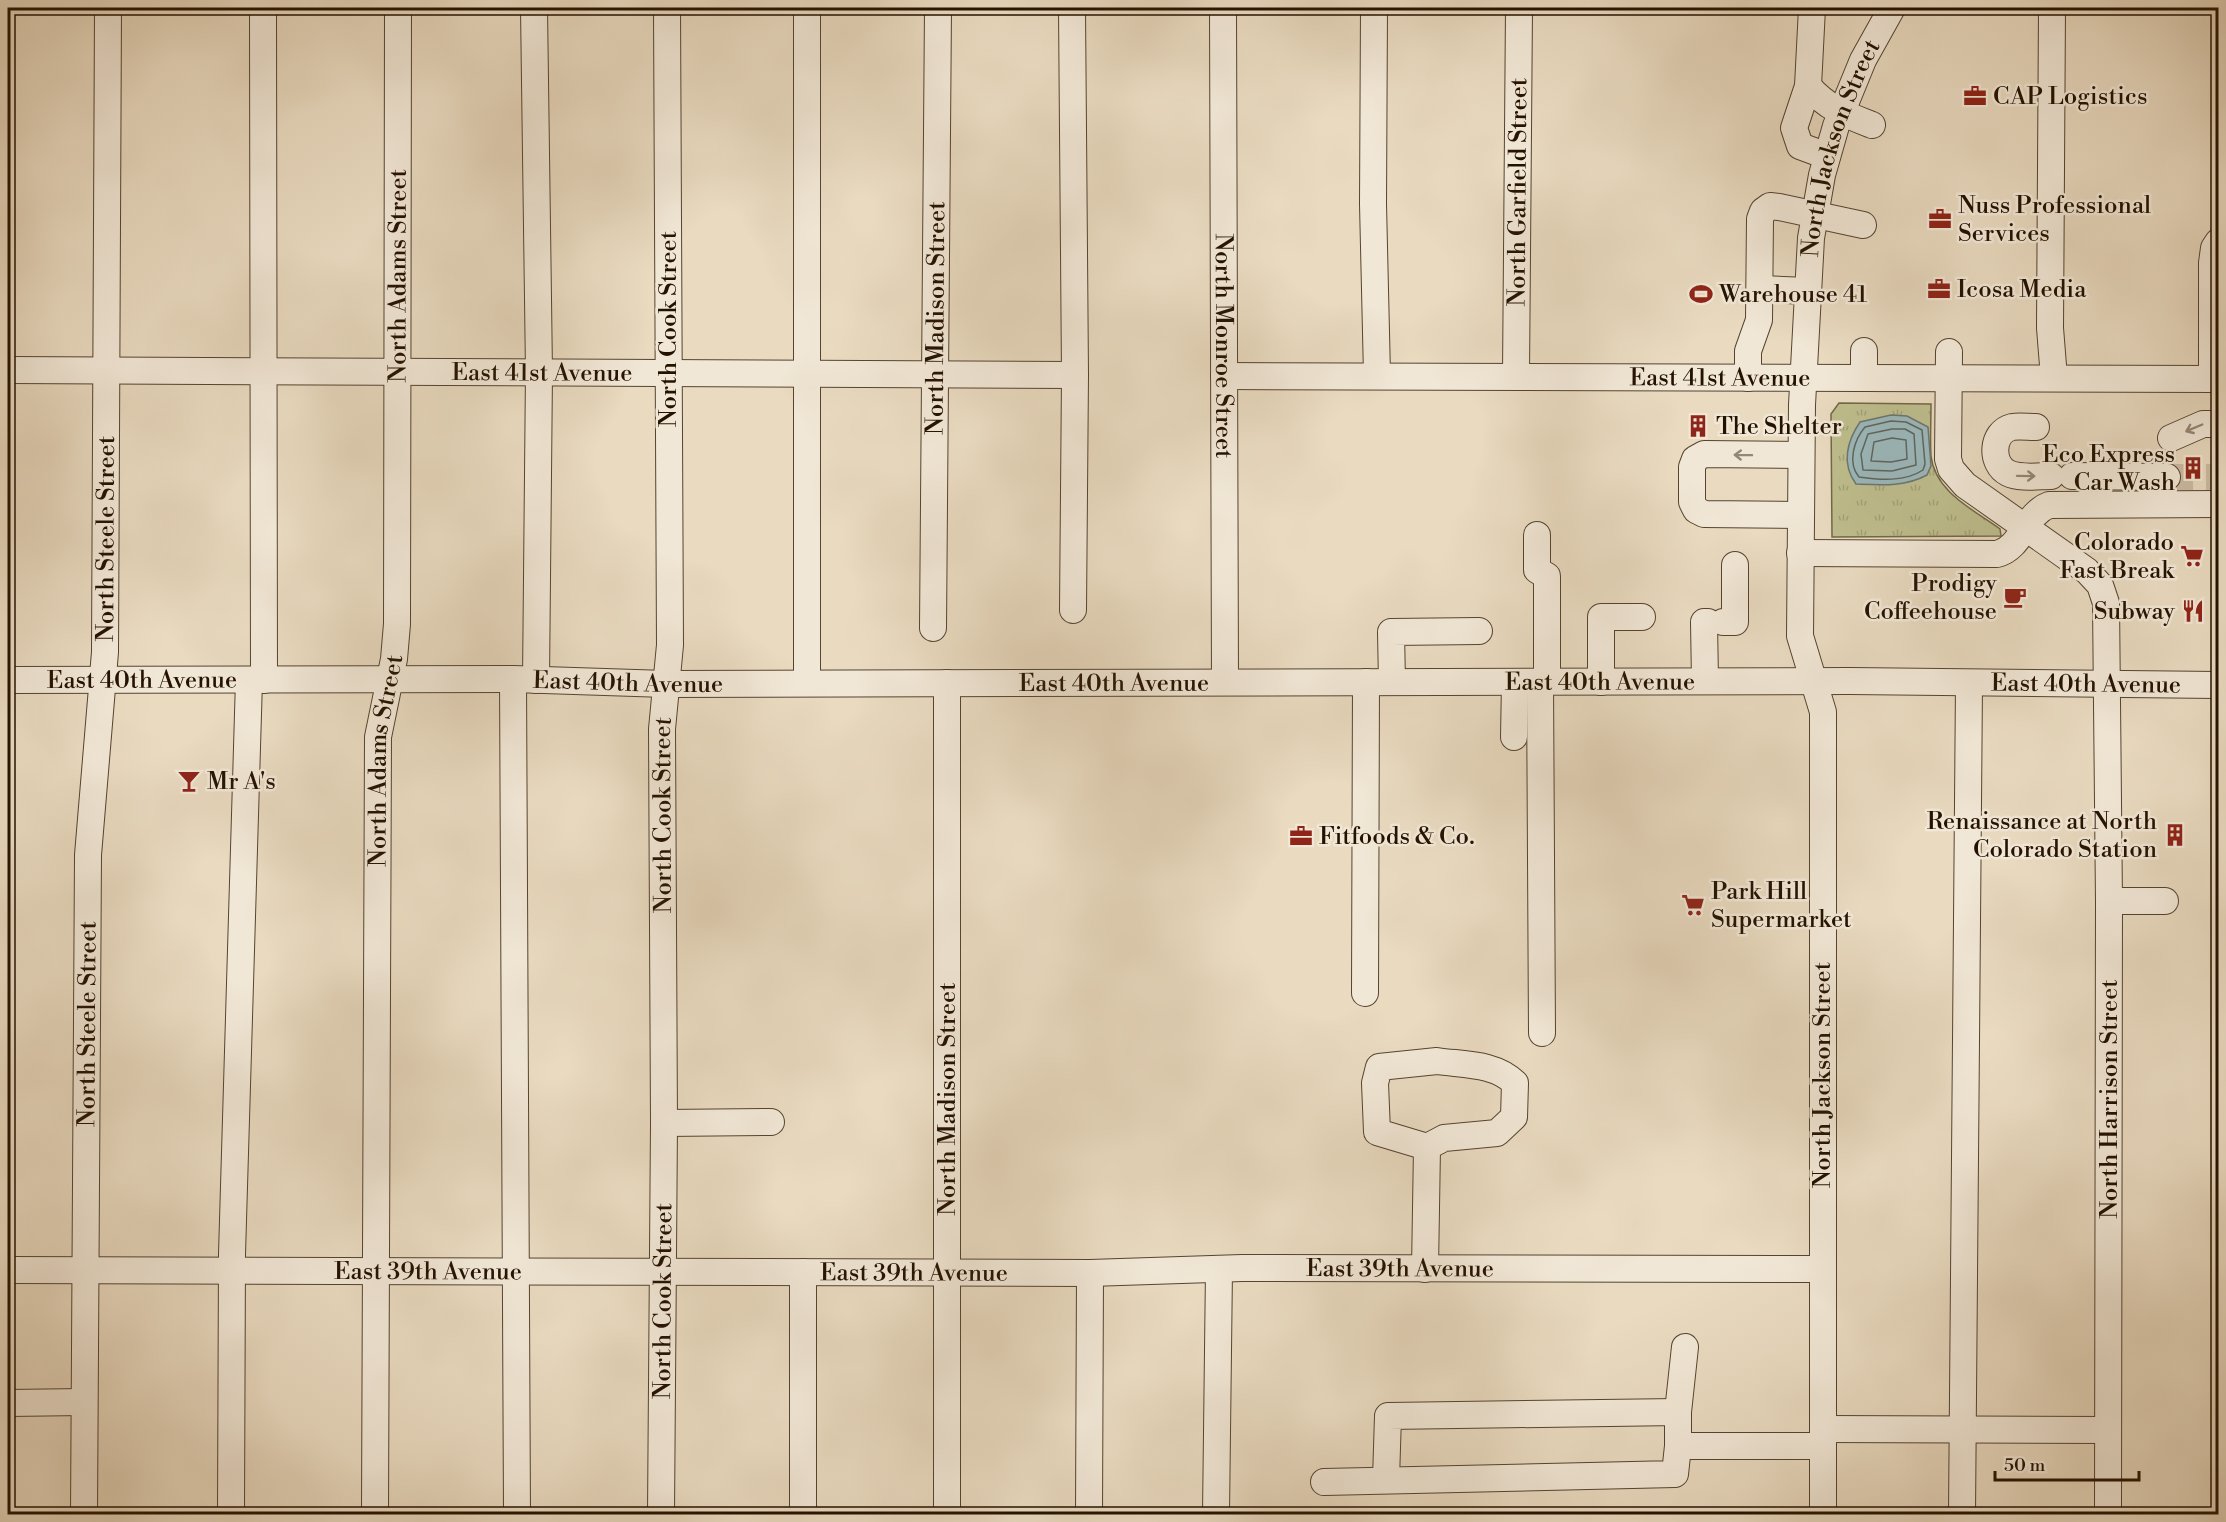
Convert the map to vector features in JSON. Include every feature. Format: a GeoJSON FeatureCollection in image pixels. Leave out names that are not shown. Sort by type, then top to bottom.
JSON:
{"type":"FeatureCollection","features":[{"type":"Feature","properties":{"kind":"street","name":"North Steele Street"},"geometry":{"type":"LineString","coordinates":[[84,1515],[88,855],[104,681],[108,8]]}},
{"type":"Feature","properties":{"kind":"street"},"geometry":{"type":"LineString","coordinates":[[231,1515],[232,1270],[256,680],[263,371],[263,8]]}},
{"type":"Feature","properties":{"kind":"street","name":"North Adams Street"},"geometry":{"type":"LineString","coordinates":[[375,1515],[378,737],[397,624],[398,8]]}},
{"type":"Feature","properties":{"kind":"street"},"geometry":{"type":"LineString","coordinates":[[517,1515],[516,1271],[524,680],[539,372],[534,8]]}},
{"type":"Feature","properties":{"kind":"street","name":"North Cook Street"},"geometry":{"type":"LineString","coordinates":[[661,1515],[664,1123],[662,729],[670,645],[667,8]]}},
{"type":"Feature","properties":{"kind":"street"},"geometry":{"type":"LineString","coordinates":[[807,8],[807,683]]}},
{"type":"Feature","properties":{"kind":"street","name":"North Madison Street"},"geometry":{"type":"LineString","coordinates":[[933,628],[938,8]]}},
{"type":"Feature","properties":{"kind":"street"},"geometry":{"type":"LineString","coordinates":[[1072,8],[1075,375],[1073,610]]}},
{"type":"Feature","properties":{"kind":"street","name":"North Monroe Street"},"geometry":{"type":"LineString","coordinates":[[1223,8],[1225,682]]}},
{"type":"Feature","properties":{"kind":"street"},"geometry":{"type":"LineString","coordinates":[[1374,8],[1373,204],[1377,375]]}},
{"type":"Feature","properties":{"kind":"street","name":"North Garfield Street"},"geometry":{"type":"LineString","coordinates":[[1516,375],[1518,8]]}},
{"type":"Feature","properties":{"kind":"street"},"geometry":{"type":"LineString","coordinates":[[1812,8],[1809,86],[1794,128],[1800,146],[1827,156]]}},
{"type":"Feature","properties":{"kind":"street","name":"North Jackson Street"},"geometry":{"type":"LineString","coordinates":[[1822,1515],[1823,712],[1800,636],[1801,455],[1807,291],[1814,214],[1827,156],[1863,60],[1892,8]]}},
{"type":"Feature","properties":{"kind":"street"},"geometry":{"type":"LineString","coordinates":[[2052,8],[2050,328],[2054,378]]}},
{"type":"Feature","properties":{"kind":"street"},"geometry":{"type":"LineString","coordinates":[[1809,86],[1823,103],[1841,114],[1872,125]]}},
{"type":"Feature","properties":{"kind":"street"},"geometry":{"type":"LineString","coordinates":[[1748,378],[1748,351],[1759,320],[1760,219],[1763,211],[1770,206],[1779,207],[1863,225]]}},
{"type":"Feature","properties":{"kind":"street"},"geometry":{"type":"LineString","coordinates":[[2215,379],[2212,263],[2214,248],[2218,242]]}},
{"type":"Feature","properties":{"kind":"street"},"geometry":{"type":"LineString","coordinates":[[1760,289],[1807,291]]}},
{"type":"Feature","properties":{"kind":"street"},"geometry":{"type":"LineString","coordinates":[[1864,351],[1864,378]]}},
{"type":"Feature","properties":{"kind":"street","name":"North Harrison Street"},"geometry":{"type":"LineString","coordinates":[[1949,352],[1948,449],[1951,468],[1965,485],[2087,571],[2100,585],[2106,603],[2109,900],[2108,1515]]}},
{"type":"Feature","properties":{"kind":"street","name":"East 41st Avenue"},"geometry":{"type":"LineString","coordinates":[[8,370],[1075,375]]}},
{"type":"Feature","properties":{"kind":"street","name":"East 41st Avenue"},"geometry":{"type":"LineString","coordinates":[[1224,376],[1516,375],[2215,379]]}},
{"type":"Feature","properties":{"kind":"street"},"geometry":{"type":"LineString","coordinates":[[2171,438],[2204,424],[2218,424]]}},
{"type":"Feature","properties":{"kind":"street"},"geometry":{"type":"LineString","coordinates":[[2036,427],[2010,427],[2000,436],[1995,447],[1997,462],[2006,472],[2016,476],[2168,477]]}},
{"type":"Feature","properties":{"kind":"street"},"geometry":{"type":"LineString","coordinates":[[1801,455],[1704,454],[1695,459],[1692,467],[1692,502],[1696,510],[1704,514],[1801,515]]}},
{"type":"Feature","properties":{"kind":"street"},"geometry":{"type":"LineString","coordinates":[[1800,554],[1997,554],[2010,547],[2036,513],[2049,505],[2218,504]]}},
{"type":"Feature","properties":{"kind":"street"},"geometry":{"type":"LineString","coordinates":[[1537,535],[1537,570],[1547,576],[1544,682],[1542,1033]]}},
{"type":"Feature","properties":{"kind":"street"},"geometry":{"type":"LineString","coordinates":[[1705,681],[1704,622],[1735,622],[1735,565]]}},
{"type":"Feature","properties":{"kind":"street"},"geometry":{"type":"LineString","coordinates":[[1601,682],[1601,617],[1642,617]]}},
{"type":"Feature","properties":{"kind":"street"},"geometry":{"type":"LineString","coordinates":[[1392,682],[1391,632],[1479,631]]}},
{"type":"Feature","properties":{"kind":"street","name":"East 40th Avenue"},"geometry":{"type":"LineString","coordinates":[[8,680],[524,680],[666,684],[1813,681],[2218,685]]}},
{"type":"Feature","properties":{"kind":"street"},"geometry":{"type":"LineString","coordinates":[[1365,993],[1366,682]]}},
{"type":"Feature","properties":{"kind":"street"},"geometry":{"type":"LineString","coordinates":[[1514,737],[1515,682]]}},
{"type":"Feature","properties":{"kind":"street","name":"North Madison Street"},"geometry":{"type":"LineString","coordinates":[[947,683],[947,1515]]}},
{"type":"Feature","properties":{"kind":"street"},"geometry":{"type":"LineString","coordinates":[[1962,1515],[1969,684]]}},
{"type":"Feature","properties":{"kind":"street"},"geometry":{"type":"LineString","coordinates":[[2109,900],[2165,901]]}},
{"type":"Feature","properties":{"kind":"street"},"geometry":{"type":"LineString","coordinates":[[1437,1061],[1496,1069],[1515,1083],[1514,1117],[1497,1133],[1444,1138],[1427,1147],[1377,1132],[1375,1083],[1379,1067],[1437,1061]]}},
{"type":"Feature","properties":{"kind":"street"},"geometry":{"type":"LineString","coordinates":[[664,1123],[771,1122]]}},
{"type":"Feature","properties":{"kind":"street"},"geometry":{"type":"LineString","coordinates":[[1425,1269],[1427,1147]]}},
{"type":"Feature","properties":{"kind":"street","name":"East 39th Avenue"},"geometry":{"type":"LineString","coordinates":[[8,1270],[86,1258],[232,1270],[1090,1273],[1219,1269],[1822,1269]]}},
{"type":"Feature","properties":{"kind":"street"},"geometry":{"type":"LineString","coordinates":[[1216,1515],[1219,1269]]}},
{"type":"Feature","properties":{"kind":"street"},"geometry":{"type":"LineString","coordinates":[[802,1272],[803,1515]]}},
{"type":"Feature","properties":{"kind":"street"},"geometry":{"type":"LineString","coordinates":[[1089,1515],[1090,1273]]}},
{"type":"Feature","properties":{"kind":"street"},"geometry":{"type":"LineString","coordinates":[[1324,1482],[1676,1474],[1678,1412],[1685,1347]]}},
{"type":"Feature","properties":{"kind":"street"},"geometry":{"type":"LineString","coordinates":[[8,1402],[84,1402]]}},
{"type":"Feature","properties":{"kind":"street"},"geometry":{"type":"LineString","coordinates":[[1386,1479],[1388,1416],[1678,1412]]}},
{"type":"Feature","properties":{"kind":"street"},"geometry":{"type":"LineString","coordinates":[[1678,1446],[1962,1429],[2108,1430]]}},
{"type":"Feature","properties":{"kind":"green space"},"geometry":{"type":"Polygon","coordinates":[[[1839,403],[1931,404],[1931,456],[1934,469],[1940,480],[1957,499],[2000,529],[2001,536],[1832,537],[1831,414],[1839,403]]]}},
{"type":"Feature","properties":{"kind":"water"},"geometry":{"type":"Polygon","coordinates":[[[1891,415],[1907,416],[1928,427],[1931,466],[1927,475],[1910,482],[1884,485],[1856,484],[1848,469],[1847,461],[1849,445],[1855,429],[1860,422],[1891,415]]]}},
{"type":"Feature","properties":{"kind":"tunnel"},"geometry":{"type":"LineString","coordinates":[[2167,477],[2218,477]]}},
{"type":"Feature","properties":{"kind":"place","name":"CAP Logistics"},"geometry":{"type":"Point","coordinates":[1975,96]}},
{"type":"Feature","properties":{"kind":"place","name":"Nuss Professional Services"},"geometry":{"type":"Point","coordinates":[1940,219]}},
{"type":"Feature","properties":{"kind":"place","name":"Icosa Media"},"geometry":{"type":"Point","coordinates":[1939,289]}},
{"type":"Feature","properties":{"kind":"place","name":"Warehouse 41"},"geometry":{"type":"Point","coordinates":[1701,294]}},
{"type":"Feature","properties":{"kind":"place","name":"The Shelter"},"geometry":{"type":"Point","coordinates":[1698,426]}},
{"type":"Feature","properties":{"kind":"place","name":"Eco Express Car Wash"},"geometry":{"type":"Point","coordinates":[2193,468]}},
{"type":"Feature","properties":{"kind":"place","name":"Colorado Fast Break"},"geometry":{"type":"Point","coordinates":[2192,556]}},
{"type":"Feature","properties":{"kind":"place","name":"Prodigy Coffeehouse"},"geometry":{"type":"Point","coordinates":[2015,597]}},
{"type":"Feature","properties":{"kind":"place","name":"Subway"},"geometry":{"type":"Point","coordinates":[2193,611]}},
{"type":"Feature","properties":{"kind":"place","name":"Mr A's"},"geometry":{"type":"Point","coordinates":[189,781]}},
{"type":"Feature","properties":{"kind":"place","name":"Renaissance at North Colorado Station"},"geometry":{"type":"Point","coordinates":[2175,835]}},
{"type":"Feature","properties":{"kind":"place","name":"Fitfoods & Co."},"geometry":{"type":"Point","coordinates":[1301,836]}},
{"type":"Feature","properties":{"kind":"place","name":"Park Hill Supermarket"},"geometry":{"type":"Point","coordinates":[1693,905]}}]}
